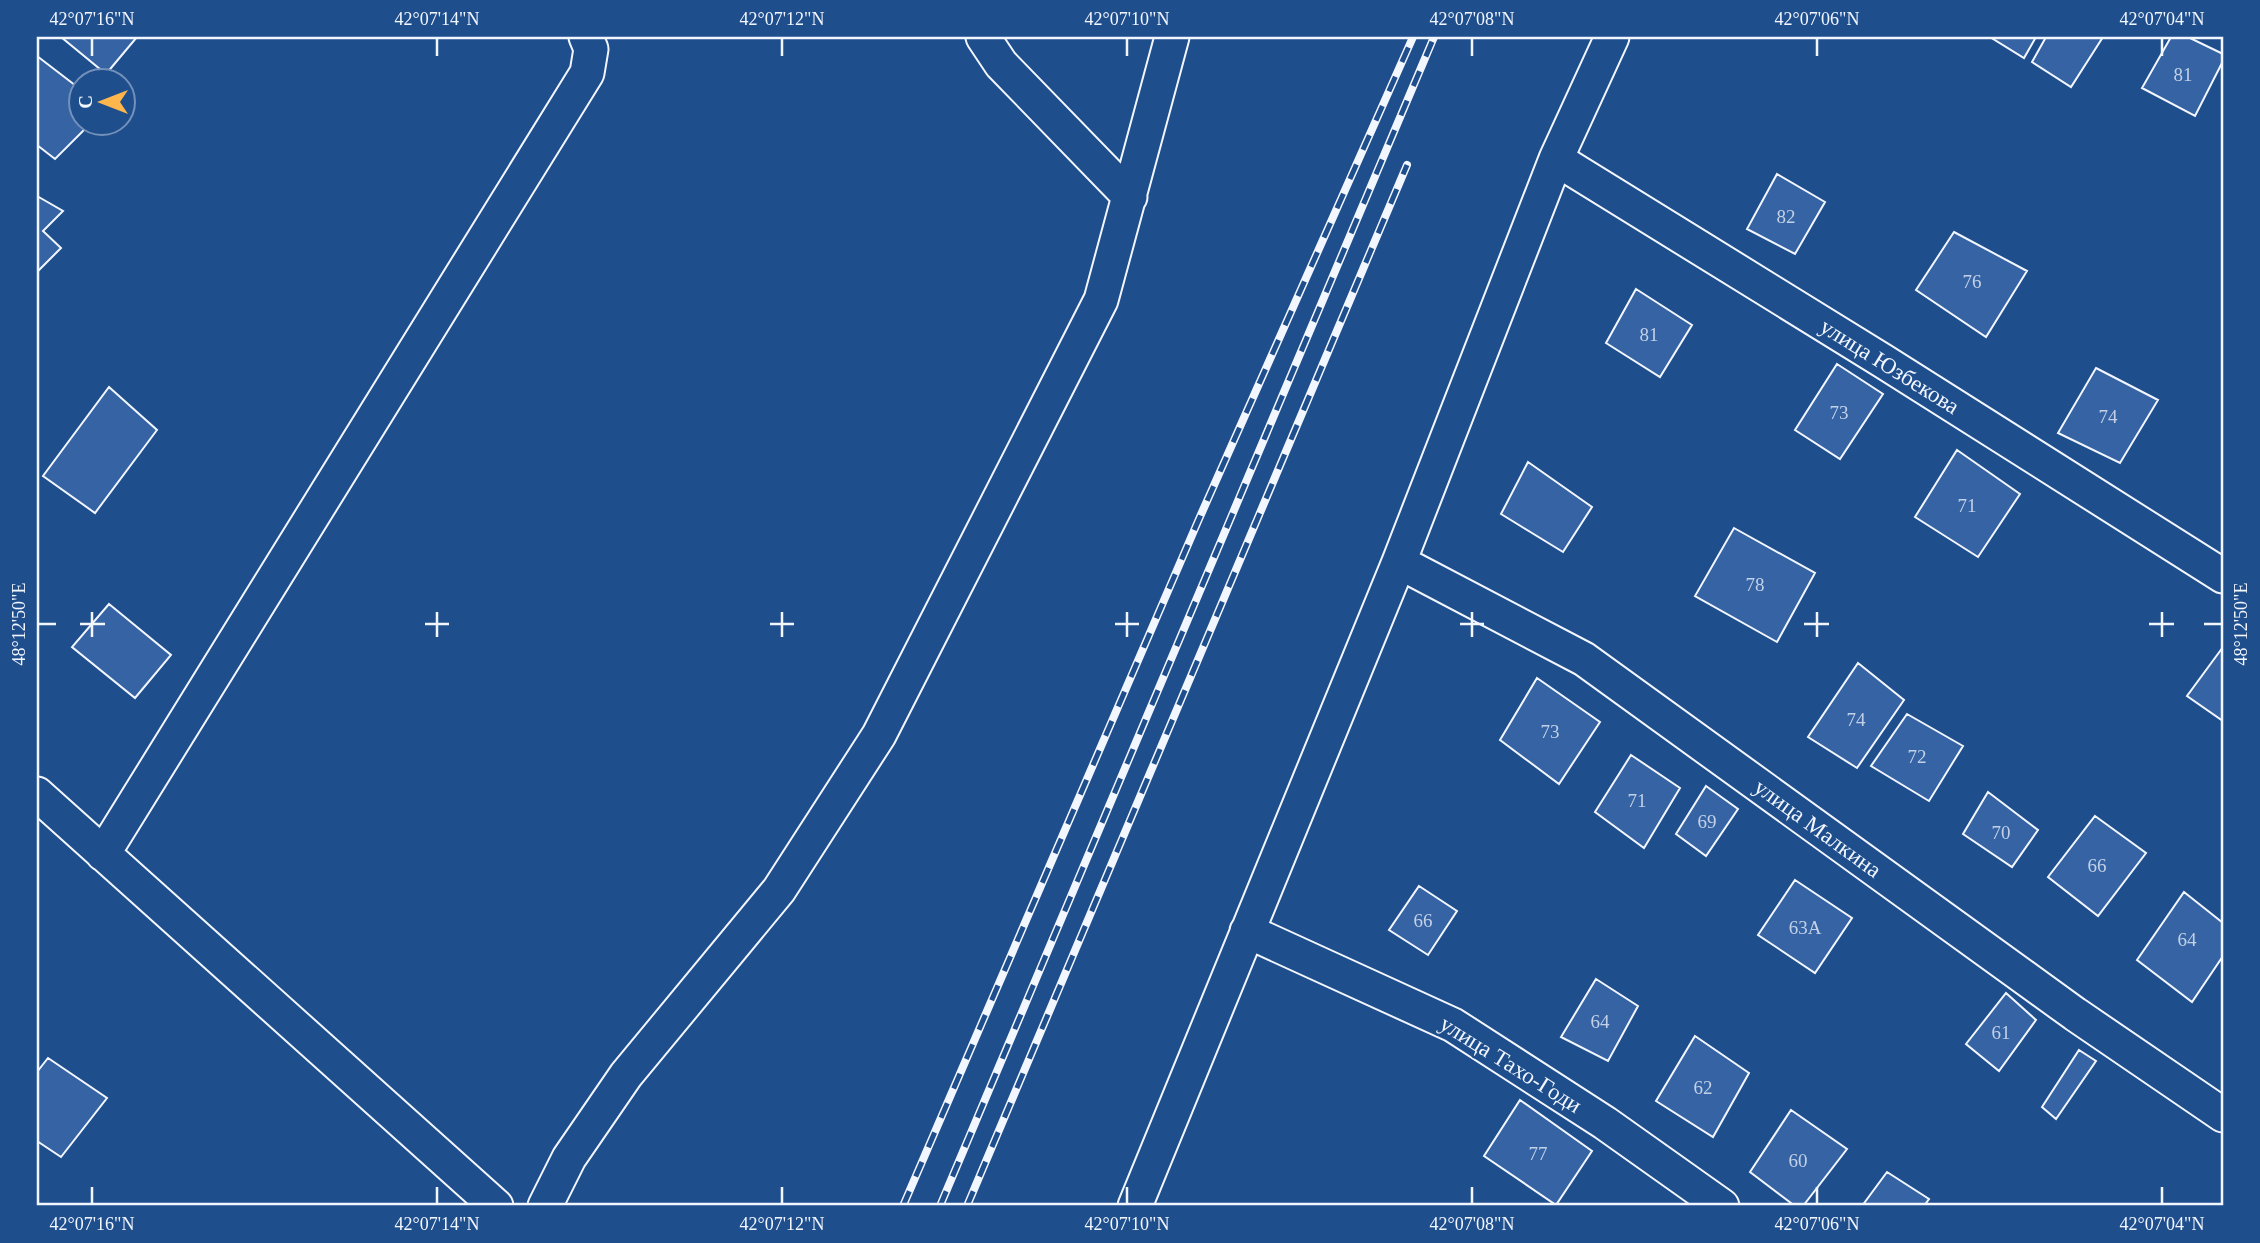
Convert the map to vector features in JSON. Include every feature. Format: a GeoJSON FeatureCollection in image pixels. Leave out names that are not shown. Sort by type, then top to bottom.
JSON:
{"type":"FeatureCollection","features":[{"type":"Feature","properties":{"kind":"street"},"geometry":{"type":"LineString","coordinates":[[103,854],[587,73],[591,49],[586,37]]}},
{"type":"Feature","properties":{"kind":"street"},"geometry":{"type":"LineString","coordinates":[[983,37],[1001,64],[1130,197]]}},
{"type":"Feature","properties":{"kind":"street"},"geometry":{"type":"LineString","coordinates":[[545,1206],[569,1158],[626,1075],[779,890],[879,735],[1101,300],[1172,37]]}},
{"type":"Feature","properties":{"kind":"street"},"geometry":{"type":"LineString","coordinates":[[1135,1206],[1399,562],[1556,159],[1612,37]]}},
{"type":"Feature","properties":{"kind":"street","name":"улица Юзбекова"},"geometry":{"type":"LineString","coordinates":[[1556,159],[2223,576]]}},
{"type":"Feature","properties":{"kind":"street","name":"улица Малкина"},"geometry":{"type":"LineString","coordinates":[[1399,562],[1584,659],[2075,1014],[2223,1115]]}},
{"type":"Feature","properties":{"kind":"street"},"geometry":{"type":"LineString","coordinates":[[37,794],[496,1206]]}},
{"type":"Feature","properties":{"kind":"street","name":"улица Тахо-Годи"},"geometry":{"type":"LineString","coordinates":[[1247,931],[1453,1025],[1605,1124],[1722,1206]]}},
{"type":"Feature","properties":{"kind":"building"},"geometry":{"type":"Polygon","coordinates":[[[61,37],[137,37],[113,66],[96,66],[61,37]]]}},
{"type":"Feature","properties":{"kind":"building"},"geometry":{"type":"Polygon","coordinates":[[[1990,37],[2036,37],[2024,58],[1990,37]]]}},
{"type":"Feature","properties":{"kind":"building"},"geometry":{"type":"Polygon","coordinates":[[[2046,37],[2103,37],[2071,87],[2032,62],[2046,37]]]}},
{"type":"Feature","properties":{"kind":"building"},"geometry":{"type":"Polygon","coordinates":[[[2171,37],[2188,37],[2223,54],[2223,61],[2195,116],[2142,88],[2171,37]]]}},
{"type":"Feature","properties":{"kind":"building"},"geometry":{"type":"Polygon","coordinates":[[[37,56],[66,78],[66,136],[78,136],[55,159],[37,145],[37,56]]]}},
{"type":"Feature","properties":{"kind":"building"},"geometry":{"type":"Polygon","coordinates":[[[1777,174],[1825,202],[1795,254],[1747,229],[1777,174]]]}},
{"type":"Feature","properties":{"kind":"building"},"geometry":{"type":"Polygon","coordinates":[[[37,196],[63,211],[43,231],[61,248],[37,272],[37,196]]]}},
{"type":"Feature","properties":{"kind":"building"},"geometry":{"type":"Polygon","coordinates":[[[1954,232],[2027,271],[1986,337],[1916,290],[1954,232]]]}},
{"type":"Feature","properties":{"kind":"building"},"geometry":{"type":"Polygon","coordinates":[[[1636,289],[1692,325],[1660,377],[1606,343],[1636,289]]]}},
{"type":"Feature","properties":{"kind":"building"},"geometry":{"type":"Polygon","coordinates":[[[1837,364],[1883,394],[1840,459],[1795,430],[1837,364]]]}},
{"type":"Feature","properties":{"kind":"building"},"geometry":{"type":"Polygon","coordinates":[[[2096,368],[2158,400],[2120,463],[2058,433],[2096,368]]]}},
{"type":"Feature","properties":{"kind":"building"},"geometry":{"type":"Polygon","coordinates":[[[109,387],[157,430],[95,513],[43,476],[109,387]]]}},
{"type":"Feature","properties":{"kind":"building"},"geometry":{"type":"Polygon","coordinates":[[[1957,450],[2020,494],[1978,557],[1915,517],[1957,450]]]}},
{"type":"Feature","properties":{"kind":"building"},"geometry":{"type":"Polygon","coordinates":[[[1528,462],[1592,507],[1563,552],[1501,514],[1528,462]]]}},
{"type":"Feature","properties":{"kind":"building"},"geometry":{"type":"Polygon","coordinates":[[[1734,528],[1815,573],[1777,642],[1695,596],[1734,528]]]}},
{"type":"Feature","properties":{"kind":"building"},"geometry":{"type":"Polygon","coordinates":[[[109,604],[171,655],[135,698],[72,647],[109,604]]]}},
{"type":"Feature","properties":{"kind":"building"},"geometry":{"type":"Polygon","coordinates":[[[2223,647],[2223,721],[2187,696],[2223,647]]]}},
{"type":"Feature","properties":{"kind":"building"},"geometry":{"type":"Polygon","coordinates":[[[1858,663],[1904,700],[1857,768],[1808,737],[1858,663]]]}},
{"type":"Feature","properties":{"kind":"building"},"geometry":{"type":"Polygon","coordinates":[[[1537,678],[1600,722],[1559,784],[1500,740],[1537,678]]]}},
{"type":"Feature","properties":{"kind":"building"},"geometry":{"type":"Polygon","coordinates":[[[1907,714],[1963,746],[1929,801],[1871,766],[1907,714]]]}},
{"type":"Feature","properties":{"kind":"building"},"geometry":{"type":"Polygon","coordinates":[[[1631,755],[1680,788],[1644,848],[1595,812],[1631,755]]]}},
{"type":"Feature","properties":{"kind":"building"},"geometry":{"type":"Polygon","coordinates":[[[1706,786],[1738,809],[1706,856],[1676,834],[1706,786]]]}},
{"type":"Feature","properties":{"kind":"building"},"geometry":{"type":"Polygon","coordinates":[[[1988,792],[2038,830],[2012,867],[1963,834],[1988,792]]]}},
{"type":"Feature","properties":{"kind":"building"},"geometry":{"type":"Polygon","coordinates":[[[2095,816],[2146,853],[2098,916],[2048,877],[2095,816]]]}},
{"type":"Feature","properties":{"kind":"building"},"geometry":{"type":"Polygon","coordinates":[[[1795,880],[1852,918],[1815,973],[1758,935],[1795,880]]]}},
{"type":"Feature","properties":{"kind":"building"},"geometry":{"type":"Polygon","coordinates":[[[1419,886],[1457,911],[1428,955],[1389,930],[1419,886]]]}},
{"type":"Feature","properties":{"kind":"building"},"geometry":{"type":"Polygon","coordinates":[[[2184,892],[2223,923],[2223,956],[2192,1002],[2137,960],[2184,892]]]}},
{"type":"Feature","properties":{"kind":"building"},"geometry":{"type":"Polygon","coordinates":[[[1596,979],[1638,1006],[1608,1061],[1561,1037],[1596,979]]]}},
{"type":"Feature","properties":{"kind":"building"},"geometry":{"type":"Polygon","coordinates":[[[2006,993],[2036,1020],[1999,1071],[1966,1044],[2006,993]]]}},
{"type":"Feature","properties":{"kind":"building"},"geometry":{"type":"Polygon","coordinates":[[[1695,1036],[1749,1073],[1713,1137],[1656,1101],[1695,1036]]]}},
{"type":"Feature","properties":{"kind":"building"},"geometry":{"type":"Polygon","coordinates":[[[2079,1050],[2096,1061],[2056,1119],[2042,1107],[2079,1050]]]}},
{"type":"Feature","properties":{"kind":"building"},"geometry":{"type":"Polygon","coordinates":[[[48,1058],[107,1098],[61,1157],[37,1141],[37,1072],[48,1058]]]}},
{"type":"Feature","properties":{"kind":"building"},"geometry":{"type":"Polygon","coordinates":[[[1520,1100],[1592,1151],[1556,1205],[1484,1156],[1520,1100]]]}},
{"type":"Feature","properties":{"kind":"building"},"geometry":{"type":"Polygon","coordinates":[[[1791,1110],[1847,1149],[1803,1206],[1795,1206],[1750,1172],[1791,1110]]]}},
{"type":"Feature","properties":{"kind":"building"},"geometry":{"type":"Polygon","coordinates":[[[1887,1172],[1929,1199],[1924,1206],[1862,1206],[1887,1172]]]}},
{"type":"Feature","properties":{"kind":"railway"},"geometry":{"type":"LineString","coordinates":[[903,1206],[1199,519],[1413,37]]}},
{"type":"Feature","properties":{"kind":"railway"},"geometry":{"type":"LineString","coordinates":[[940,1206],[1434,37]]}},
{"type":"Feature","properties":{"kind":"railway"},"geometry":{"type":"LineString","coordinates":[[967,1206],[1407,165]]}}]}
